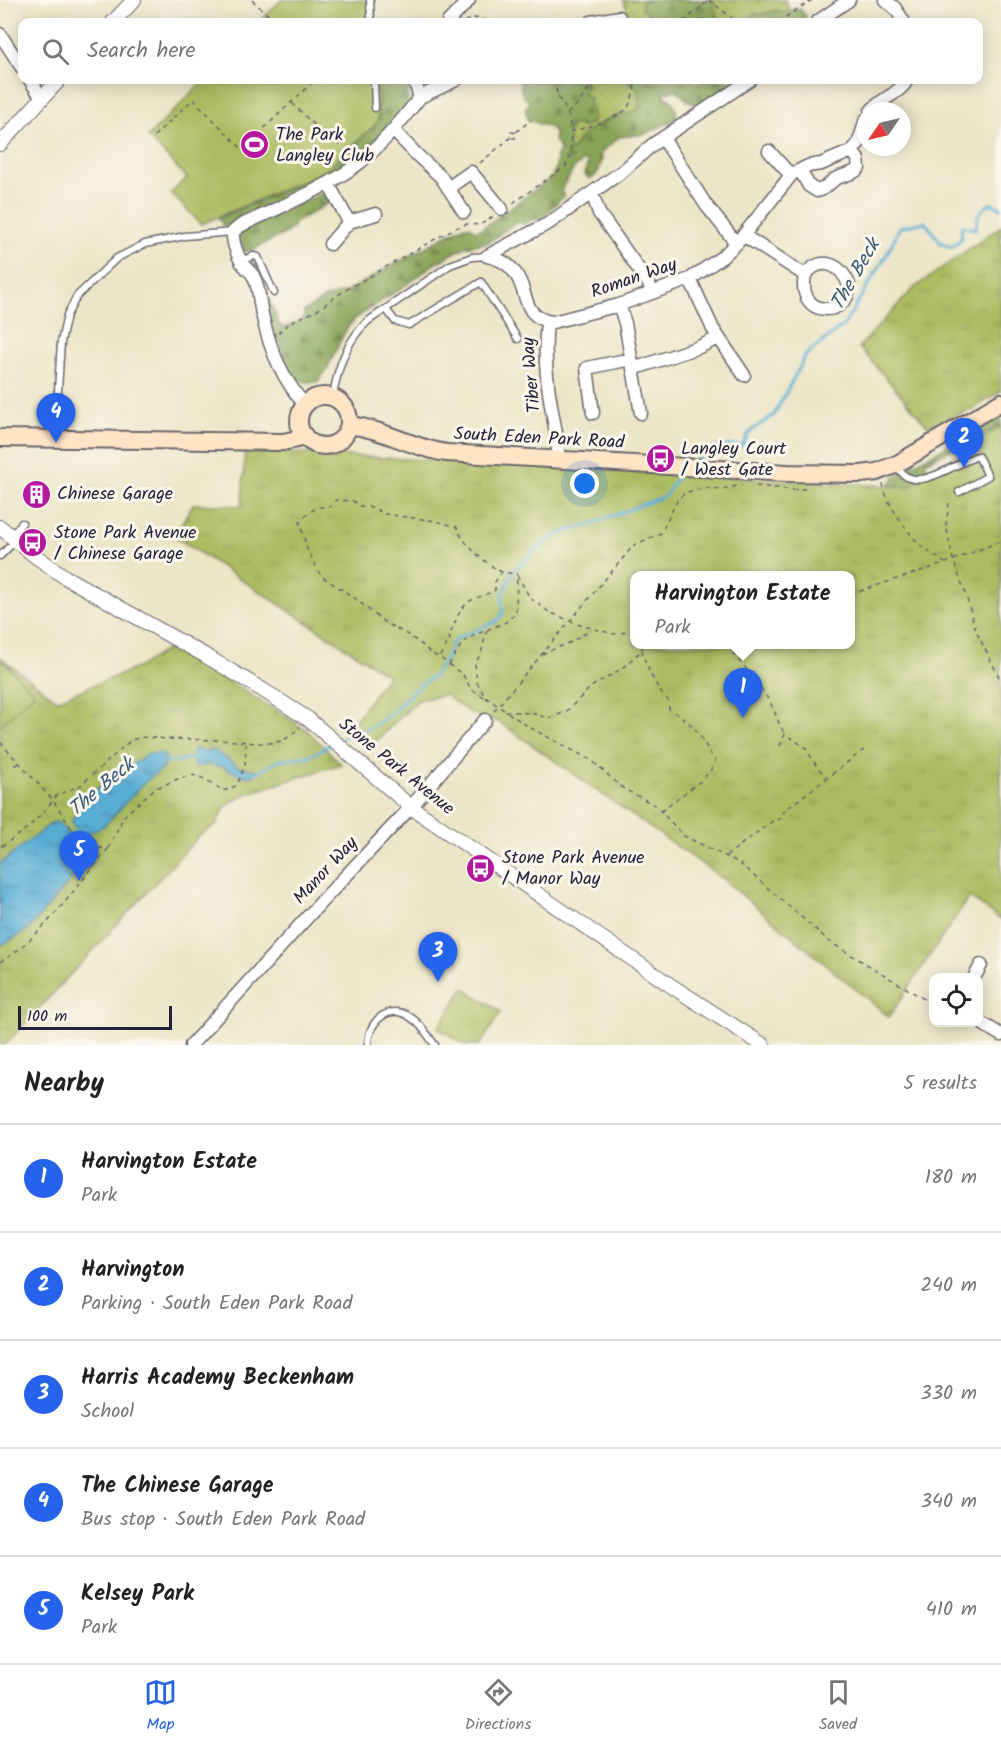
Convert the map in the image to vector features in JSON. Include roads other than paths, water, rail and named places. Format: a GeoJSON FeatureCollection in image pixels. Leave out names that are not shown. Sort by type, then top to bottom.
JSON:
{"type":"FeatureCollection","features":[{"type":"Feature","properties":{"kind":"main road"},"geometry":{"type":"LineString","coordinates":[[317,397],[333,397],[344,405],[349,425],[342,437],[329,445],[316,444],[304,435],[300,417],[305,405],[317,397]]}},
{"type":"Feature","properties":{"kind":"main road","name":"South Eden Park Road"},"geometry":{"type":"LineString","coordinates":[[349,425],[378,430],[436,452],[696,468],[853,474],[877,471],[897,464],[1001,402]]}},
{"type":"Feature","properties":{"kind":"main road"},"geometry":{"type":"LineString","coordinates":[[0,438],[30,442],[55,438],[283,442],[304,435]]}},
{"type":"Feature","properties":{"kind":"street"},"geometry":{"type":"LineString","coordinates":[[117,18],[134,0]]}},
{"type":"Feature","properties":{"kind":"street"},"geometry":{"type":"LineString","coordinates":[[452,18],[469,0]]}},
{"type":"Feature","properties":{"kind":"street"},"geometry":{"type":"LineString","coordinates":[[823,18],[849,0]]}},
{"type":"Feature","properties":{"kind":"street"},"geometry":{"type":"LineString","coordinates":[[885,0],[895,8],[901,18]]}},
{"type":"Feature","properties":{"kind":"street"},"geometry":{"type":"LineString","coordinates":[[613,18],[619,17]]}},
{"type":"Feature","properties":{"kind":"street"},"geometry":{"type":"LineString","coordinates":[[0,34],[18,62]]}},
{"type":"Feature","properties":{"kind":"street"},"geometry":{"type":"LineString","coordinates":[[33,84],[42,98]]}},
{"type":"Feature","properties":{"kind":"street"},"geometry":{"type":"LineString","coordinates":[[0,144],[55,84]]}},
{"type":"Feature","properties":{"kind":"street"},"geometry":{"type":"LineString","coordinates":[[415,84],[420,97]]}},
{"type":"Feature","properties":{"kind":"street"},"geometry":{"type":"LineString","coordinates":[[305,405],[286,380],[269,338],[254,277],[241,261],[233,232],[240,226],[328,183],[358,164],[394,131],[420,97],[448,84]]}},
{"type":"Feature","properties":{"kind":"street"},"geometry":{"type":"LineString","coordinates":[[487,256],[549,223],[624,170],[663,138],[744,84]]}},
{"type":"Feature","properties":{"kind":"street"},"geometry":{"type":"LineString","coordinates":[[880,102],[904,84]]}},
{"type":"Feature","properties":{"kind":"street"},"geometry":{"type":"LineString","coordinates":[[394,131],[439,175],[464,212]]}},
{"type":"Feature","properties":{"kind":"street"},"geometry":{"type":"LineString","coordinates":[[663,138],[706,205],[733,239],[740,239],[805,275]]}},
{"type":"Feature","properties":{"kind":"street"},"geometry":{"type":"LineString","coordinates":[[796,172],[852,151],[857,145]]}},
{"type":"Feature","properties":{"kind":"street"},"geometry":{"type":"LineString","coordinates":[[769,151],[796,172],[813,190],[822,189],[838,178],[857,171],[860,163],[852,151]]}},
{"type":"Feature","properties":{"kind":"street","name":"Roman Way"},"geometry":{"type":"LineString","coordinates":[[547,322],[619,305],[690,279],[722,257],[740,239],[796,172]]}},
{"type":"Feature","properties":{"kind":"street"},"geometry":{"type":"LineString","coordinates":[[448,188],[467,173],[472,173],[503,210]]}},
{"type":"Feature","properties":{"kind":"street"},"geometry":{"type":"LineString","coordinates":[[328,183],[349,222]]}},
{"type":"Feature","properties":{"kind":"street"},"geometry":{"type":"LineString","coordinates":[[591,193],[599,213],[653,292]]}},
{"type":"Feature","properties":{"kind":"street"},"geometry":{"type":"LineString","coordinates":[[330,244],[349,222],[376,214]]}},
{"type":"Feature","properties":{"kind":"street"},"geometry":{"type":"LineString","coordinates":[[487,256],[497,258],[512,269],[518,278],[528,308],[547,322]]}},
{"type":"Feature","properties":{"kind":"street"},"geometry":{"type":"LineString","coordinates":[[690,279],[718,338],[744,375]]}},
{"type":"Feature","properties":{"kind":"street"},"geometry":{"type":"LineString","coordinates":[[619,305],[625,323],[641,413]]}},
{"type":"Feature","properties":{"kind":"street","name":"Tiber Way"},"geometry":{"type":"LineString","coordinates":[[547,322],[544,341],[550,404],[558,438],[558,460]]}},
{"type":"Feature","properties":{"kind":"street"},"geometry":{"type":"LineString","coordinates":[[593,413],[587,368],[632,364],[699,347],[718,338]]}},
{"type":"Feature","properties":{"kind":"street","name":"Stone Park Avenue"},"geometry":{"type":"LineString","coordinates":[[9,535],[65,577],[206,656],[308,719],[411,807],[673,987],[763,1045]]}},
{"type":"Feature","properties":{"kind":"street","name":"Manor Way"},"geometry":{"type":"LineString","coordinates":[[192,1045],[411,807],[485,720]]}},
{"type":"Feature","properties":{"kind":"street"},"geometry":{"type":"LineString","coordinates":[[977,973],[981,965]]}},
{"type":"Feature","properties":{"kind":"street"},"geometry":{"type":"LineString","coordinates":[[983,1024],[1001,1035]]}},
{"type":"Feature","properties":{"kind":"lane"},"geometry":{"type":"LineString","coordinates":[[370,0],[371,18]]}},
{"type":"Feature","properties":{"kind":"lane"},"geometry":{"type":"LineString","coordinates":[[374,84],[375,108]]}},
{"type":"Feature","properties":{"kind":"lane"},"geometry":{"type":"LineString","coordinates":[[55,438],[61,342],[66,315],[77,296],[117,258],[145,244],[185,236],[233,232]]}},
{"type":"Feature","properties":{"kind":"lane"},"geometry":{"type":"LineString","coordinates":[[241,261],[253,256],[258,257],[274,293]]}},
{"type":"Feature","properties":{"kind":"lane"},"geometry":{"type":"LineString","coordinates":[[333,397],[335,383],[347,348],[359,329],[450,265],[472,257],[487,256]]}},
{"type":"Feature","properties":{"kind":"lane"},"geometry":{"type":"LineString","coordinates":[[386,309],[395,321],[409,325],[481,282],[519,339]]}},
{"type":"Feature","properties":{"kind":"lane"},"geometry":{"type":"LineString","coordinates":[[897,464],[903,475],[915,479],[926,479],[978,456],[988,476],[959,492]]}},
{"type":"Feature","properties":{"kind":"lane"},"geometry":{"type":"LineString","coordinates":[[0,556],[9,535],[22,523]]}},
{"type":"Feature","properties":{"kind":"lane"},"geometry":{"type":"LineString","coordinates":[[368,1045],[374,1025],[383,1015],[392,1011],[412,1018],[435,1045]]}},
{"type":"Feature","properties":{"kind":"water"},"geometry":{"type":"Polygon","coordinates":[[[195,748],[202,751],[214,750],[239,767],[257,770],[255,775],[241,775],[215,765],[195,767],[192,759],[195,748]]]}},
{"type":"Feature","properties":{"kind":"water"},"geometry":{"type":"Polygon","coordinates":[[[148,754],[165,755],[167,762],[162,769],[146,781],[104,826],[84,835],[71,823],[85,801],[104,783],[148,754]]]}},
{"type":"Feature","properties":{"kind":"water"},"geometry":{"type":"Polygon","coordinates":[[[53,822],[57,822],[67,831],[88,860],[25,932],[0,946],[0,864],[53,822]]]}},
{"type":"Feature","properties":{"kind":"waterway","name":"The Beck"},"geometry":{"type":"LineString","coordinates":[[695,461],[706,452],[716,448],[742,446],[748,434],[774,415],[806,355],[844,325],[886,256],[900,227],[925,222],[941,243],[952,247],[961,239],[962,226],[976,229],[979,214],[987,206],[991,203],[1001,208]]}},
{"type":"Feature","properties":{"kind":"waterway","name":"The Beck"},"geometry":{"type":"LineString","coordinates":[[340,739],[351,733],[367,730],[393,712],[414,690],[435,675],[452,644],[458,638],[495,622],[503,614],[502,596],[513,571],[546,541],[560,533],[586,526],[666,495],[680,472]]}},
{"type":"Feature","properties":{"kind":"waterway","name":"The Beck"},"geometry":{"type":"LineString","coordinates":[[253,773],[279,760],[310,756],[331,744]]}},
{"type":"Feature","properties":{"kind":"waterway","name":"The Beck"},"geometry":{"type":"LineString","coordinates":[[163,763],[195,758]]}},
{"type":"Feature","properties":{"kind":"waterway","name":"The Beck"},"geometry":{"type":"LineString","coordinates":[[69,839],[78,828]]}},
{"type":"Feature","properties":{"kind":"place","name":"The Park Langley Club"},"geometry":{"type":"Point","coordinates":[255,145]}},
{"type":"Feature","properties":{"kind":"place","name":"The Chinese Garage"},"geometry":{"type":"Point","coordinates":[56,443]}},
{"type":"Feature","properties":{"kind":"place","name":"Langley Court / West Gate"},"geometry":{"type":"Point","coordinates":[660,459]}},
{"type":"Feature","properties":{"kind":"place","name":"Harvington"},"geometry":{"type":"Point","coordinates":[964,468]}},
{"type":"Feature","properties":{"kind":"place","name":"Chinese Garage"},"geometry":{"type":"Point","coordinates":[36,494]}},
{"type":"Feature","properties":{"kind":"place","name":"Stone Park Avenue / Chinese Garage"},"geometry":{"type":"Point","coordinates":[33,543]}},
{"type":"Feature","properties":{"kind":"place","name":"Harvington Estate"},"geometry":{"type":"Point","coordinates":[743,718]}},
{"type":"Feature","properties":{"kind":"place","name":"Stone Park Avenue / Manor Way"},"geometry":{"type":"Point","coordinates":[481,868]}},
{"type":"Feature","properties":{"kind":"place","name":"Kelsey Park"},"geometry":{"type":"Point","coordinates":[79,881]}},
{"type":"Feature","properties":{"kind":"place","name":"Harris Academy Beckenham"},"geometry":{"type":"Point","coordinates":[438,982]}}]}
